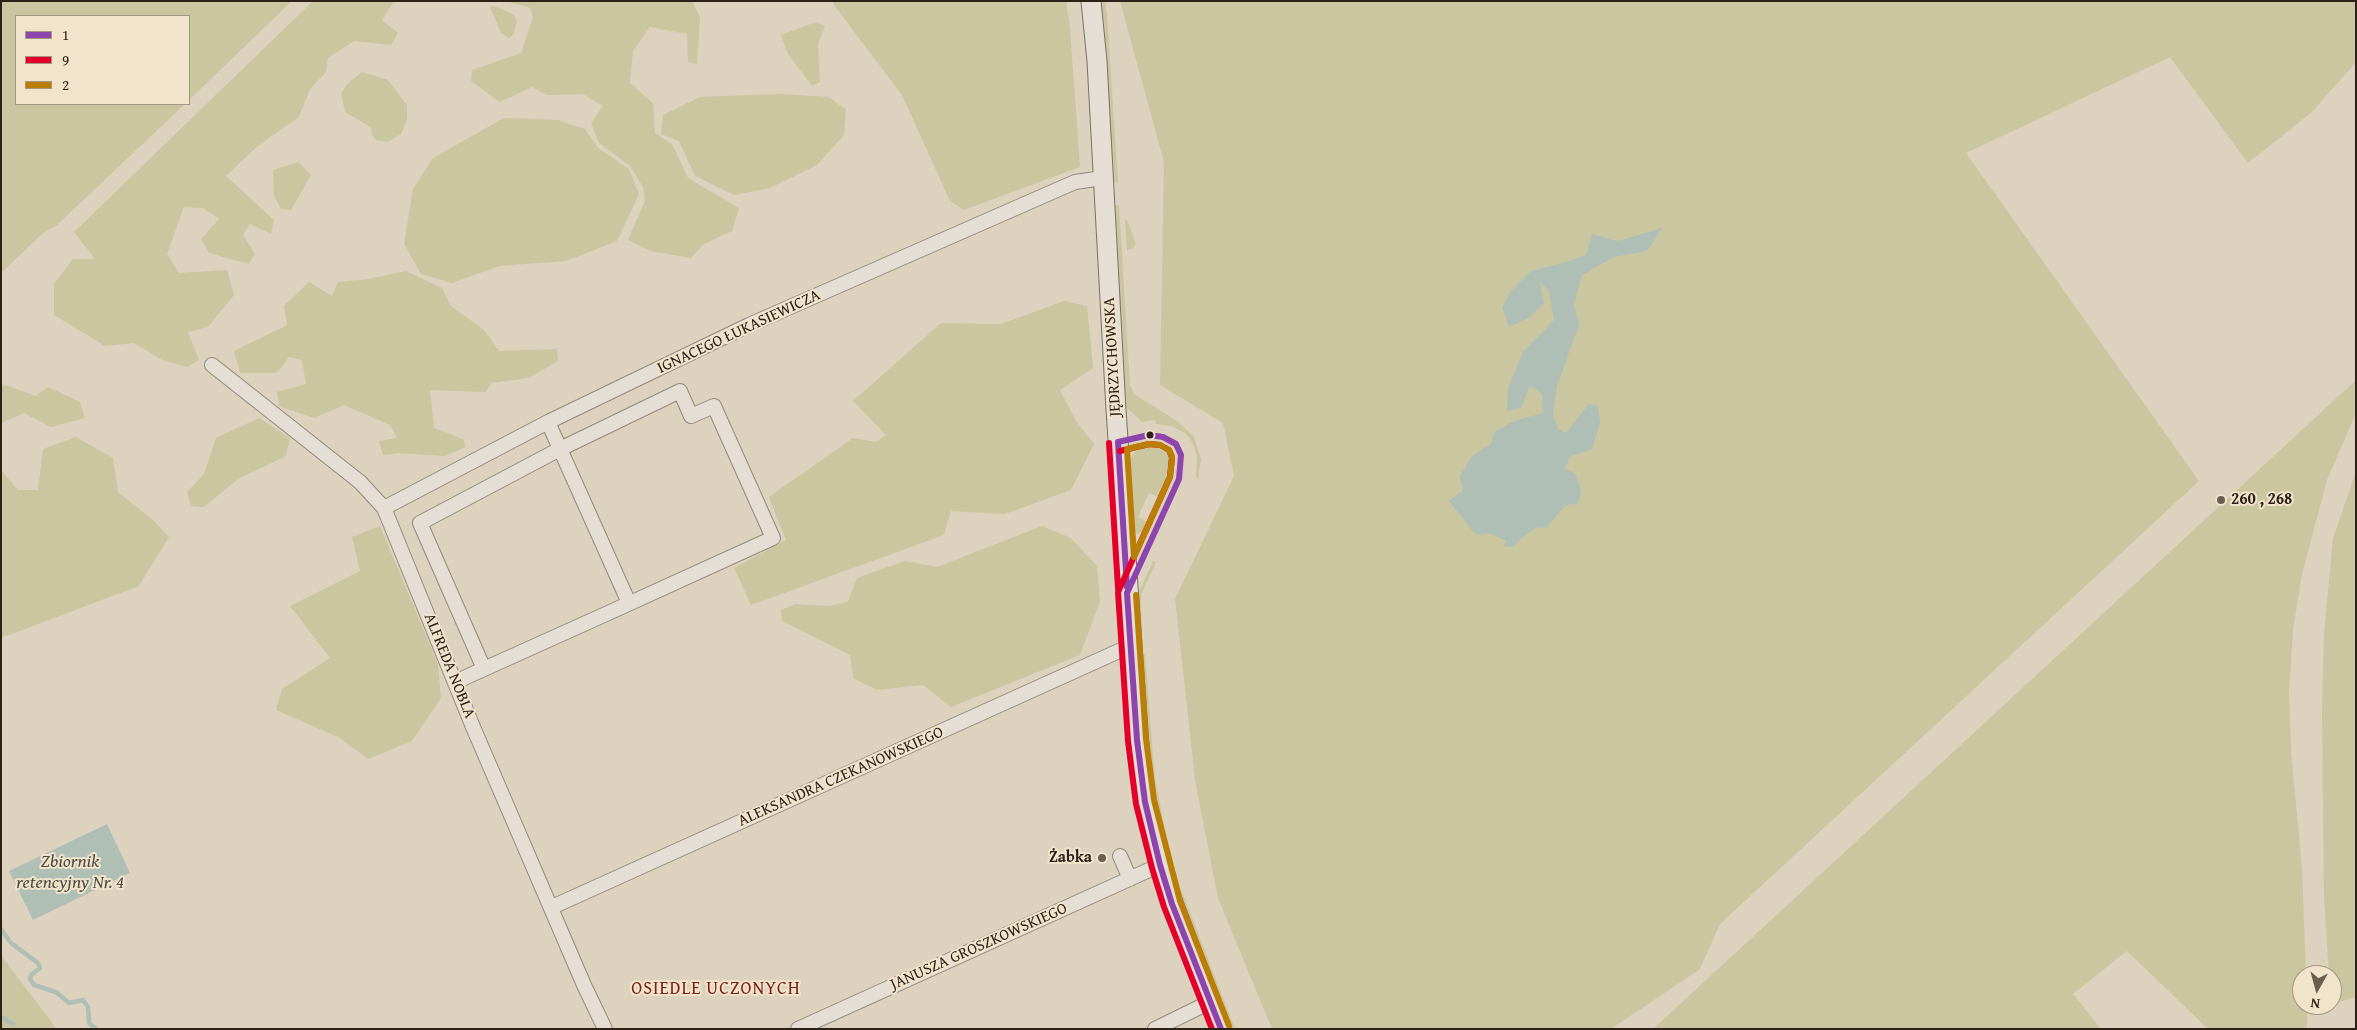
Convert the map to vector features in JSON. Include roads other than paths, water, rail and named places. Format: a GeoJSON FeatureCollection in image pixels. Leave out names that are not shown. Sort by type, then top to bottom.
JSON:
{"type":"FeatureCollection","features":[{"type":"Feature","properties":{"kind":"main road","name":"JĘDRZYCHOWSKA"},"geometry":{"type":"LineString","coordinates":[[1091,1],[1097,61],[1130,646],[1141,776],[1160,865],[1172,904],[1221,1029]]}},
{"type":"Feature","properties":{"kind":"street","name":"IGNACEGO ŁUKASIEWICZA"},"geometry":{"type":"LineString","coordinates":[[384,508],[548,422],[776,313],[1075,182],[1103,178]]}},
{"type":"Feature","properties":{"kind":"street","name":"ALFREDA NOBLA"},"geometry":{"type":"LineString","coordinates":[[212,365],[360,482],[384,508],[455,682],[584,986],[605,1029]]}},
{"type":"Feature","properties":{"kind":"street"},"geometry":{"type":"LineString","coordinates":[[455,682],[484,669],[629,603],[773,538],[714,406],[690,416],[680,391],[560,449],[420,522],[484,669]]}},
{"type":"Feature","properties":{"kind":"street"},"geometry":{"type":"LineString","coordinates":[[548,422],[629,603]]}},
{"type":"Feature","properties":{"kind":"street","name":"ALEKSANDRA CZEKANOWSKIEGO"},"geometry":{"type":"LineString","coordinates":[[552,907],[1130,646]]}},
{"type":"Feature","properties":{"kind":"street"},"geometry":{"type":"LineString","coordinates":[[1120,856],[1130,879]]}},
{"type":"Feature","properties":{"kind":"street","name":"JANUSZA GROSZKOWSKIEGO"},"geometry":{"type":"LineString","coordinates":[[798,1029],[1160,865]]}},
{"type":"Feature","properties":{"kind":"street"},"geometry":{"type":"LineString","coordinates":[[1155,1029],[1210,1002]]}},
{"type":"Feature","properties":{"kind":"water"},"geometry":{"type":"Polygon","coordinates":[[[1662,228],[1647,251],[1614,257],[1582,275],[1574,304],[1579,325],[1557,386],[1553,414],[1558,429],[1566,433],[1589,404],[1598,405],[1600,423],[1592,449],[1569,457],[1566,469],[1576,475],[1581,491],[1578,504],[1566,505],[1545,529],[1538,527],[1522,537],[1513,547],[1503,546],[1506,541],[1489,533],[1476,535],[1449,501],[1463,490],[1460,476],[1472,456],[1491,444],[1494,432],[1514,421],[1543,413],[1542,394],[1530,386],[1521,408],[1507,411],[1508,388],[1523,352],[1554,320],[1549,291],[1540,282],[1544,303],[1530,317],[1509,327],[1502,307],[1511,291],[1531,271],[1586,255],[1592,234],[1618,241],[1662,228]]]}},
{"type":"Feature","properties":{"kind":"water","name":"Zbiornik retencyjny Nr. 4"},"geometry":{"type":"Polygon","coordinates":[[[107,824],[130,873],[33,920],[9,871],[107,824]]]}},
{"type":"Feature","properties":{"kind":"waterway"},"geometry":{"type":"LineString","coordinates":[[1,929],[11,943],[38,963],[40,968],[31,975],[30,979],[34,985],[56,992],[69,1003],[83,1000],[88,1007],[89,1023],[96,1029]]}},
{"type":"Feature","properties":{"kind":"waterway"},"geometry":{"type":"LineString","coordinates":[[1,1017],[13,1024]]}},
{"type":"Feature","properties":{"kind":"place","name":"260 , 268"},"geometry":{"type":"Point","coordinates":[2221,500]}},
{"type":"Feature","properties":{"kind":"place","name":"Żabka"},"geometry":{"type":"Point","coordinates":[1102,858]}},
{"type":"Feature","properties":{"kind":"district","name":"OSIEDLE UCZONYCH"},"geometry":{"type":"Point","coordinates":[716,989]}}]}
